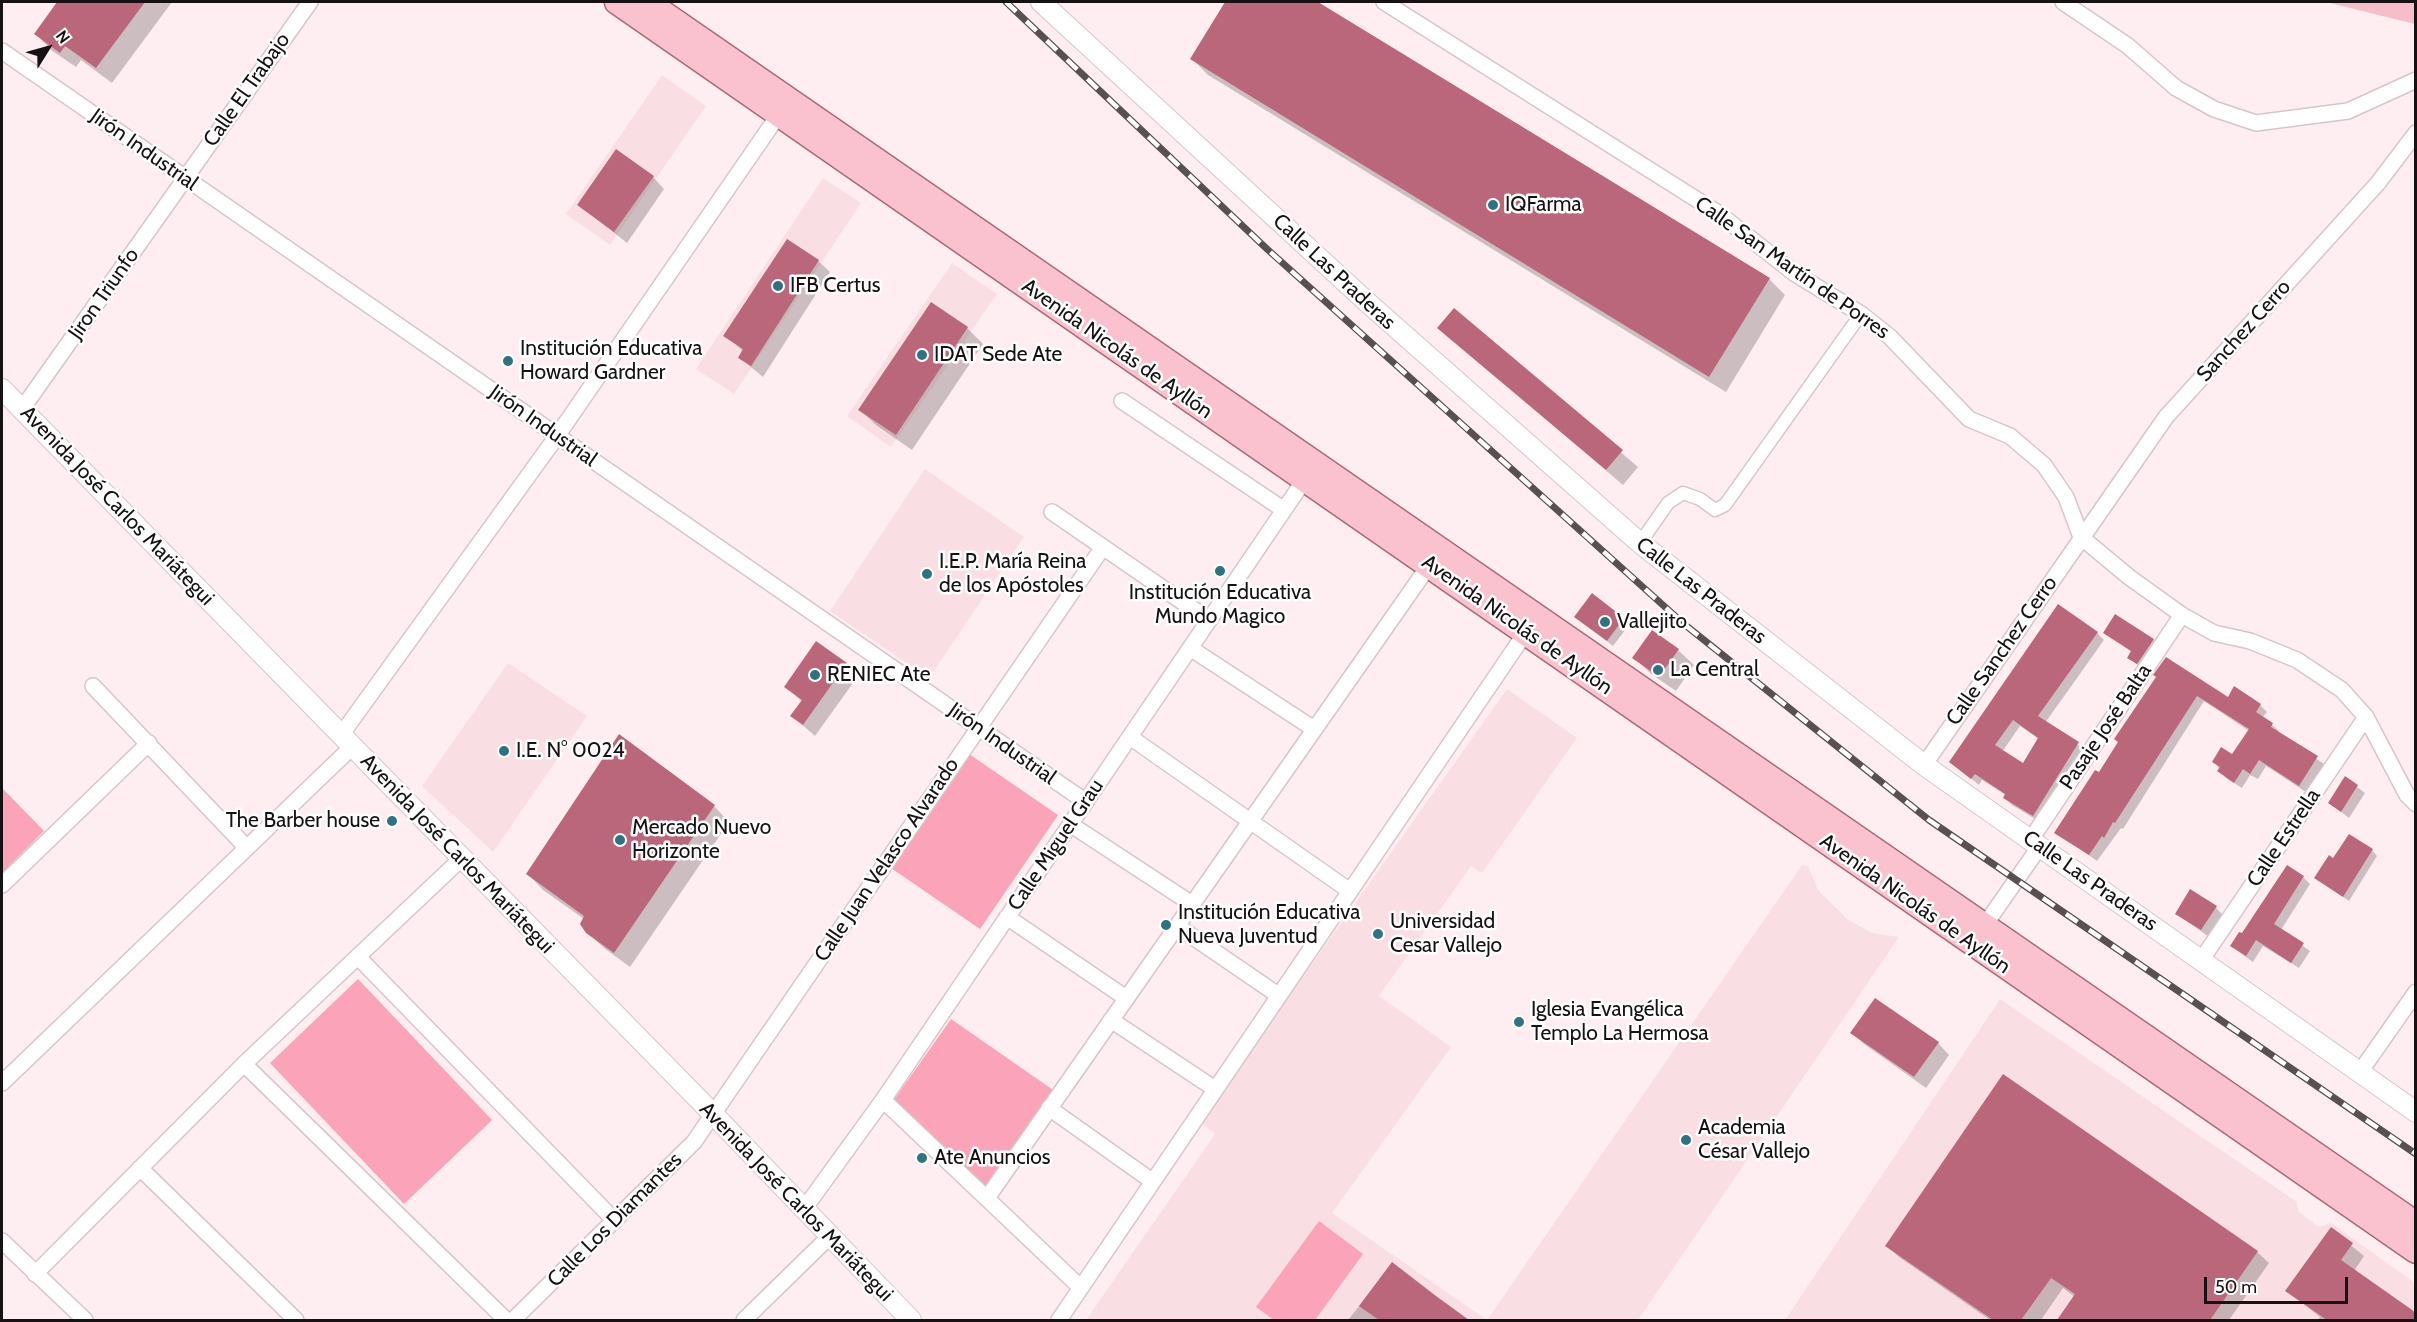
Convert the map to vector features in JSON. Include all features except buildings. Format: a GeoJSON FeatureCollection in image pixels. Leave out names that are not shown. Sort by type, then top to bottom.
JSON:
{"type":"FeatureCollection","features":[{"type":"Feature","properties":{"kind":"main road","name":"Avenida Nicolás de Ayllón"},"geometry":{"type":"LineString","coordinates":[[616,2],[784,107],[2340,1185],[2415,1251]]}},
{"type":"Feature","properties":{"kind":"main road","name":"Avenida Nicolás de Ayllón"},"geometry":{"type":"LineString","coordinates":[[647,2],[784,107],[1305,479],[1526,632],[1978,935]]}},
{"type":"Feature","properties":{"kind":"main road","name":"Avenida Nicolás de Ayllón"},"geometry":{"type":"LineString","coordinates":[[2340,1185],[2415,1224]]}},
{"type":"Feature","properties":{"kind":"street","name":"Calle El Trabajo"},"geometry":{"type":"LineString","coordinates":[[184,178],[310,2]]}},
{"type":"Feature","properties":{"kind":"street","name":"Calle Las Praderas"},"geometry":{"type":"LineString","coordinates":[[1041,2],[1377,311],[1640,543],[1924,765],[2202,959],[2415,1112]]}},
{"type":"Feature","properties":{"kind":"street","name":"Calle San Martín de Porres"},"geometry":{"type":"LineString","coordinates":[[1384,2],[1718,213],[1794,273],[1861,314],[1890,337],[1969,419],[2010,436],[2044,465],[2066,497],[2081,537]]}},
{"type":"Feature","properties":{"kind":"street"},"geometry":{"type":"LineString","coordinates":[[2063,2],[2128,46],[2176,88],[2214,109],[2256,123],[2348,111],[2415,80]]}},
{"type":"Feature","properties":{"kind":"street","name":"Jirón Industrial"},"geometry":{"type":"LineString","coordinates":[[2,51],[1086,802]]}},
{"type":"Feature","properties":{"kind":"street"},"geometry":{"type":"LineString","coordinates":[[2,1083],[246,847],[347,741],[784,107]]}},
{"type":"Feature","properties":{"kind":"street","name":"Sanchez Cerro"},"geometry":{"type":"LineString","coordinates":[[2081,537],[2166,417],[2378,183],[2415,133]]}},
{"type":"Feature","properties":{"kind":"street","name":"Jiron Triunfo"},"geometry":{"type":"LineString","coordinates":[[22,409],[184,178]]}},
{"type":"Feature","properties":{"kind":"street"},"geometry":{"type":"LineString","coordinates":[[1640,543],[1668,502],[1683,493],[1700,499],[1715,510],[1725,505],[1861,314]]}},
{"type":"Feature","properties":{"kind":"street","name":"Avenida José Carlos Mariátegui"},"geometry":{"type":"LineString","coordinates":[[2,389],[714,1115],[910,1320]]}},
{"type":"Feature","properties":{"kind":"street"},"geometry":{"type":"LineString","coordinates":[[1122,401],[1284,510]]}},
{"type":"Feature","properties":{"kind":"street","name":"Calle Miguel Grau"},"geometry":{"type":"LineString","coordinates":[[804,1209],[883,1100],[1305,479]]}},
{"type":"Feature","properties":{"kind":"street"},"geometry":{"type":"LineString","coordinates":[[1052,512],[1209,620]]}},
{"type":"Feature","properties":{"kind":"street"},"geometry":{"type":"LineString","coordinates":[[2081,537],[2182,615],[2214,633],[2250,641],[2297,660],[2342,690],[2366,717],[2407,795],[2415,804]]}},
{"type":"Feature","properties":{"kind":"street","name":"Calle Sanchez Cerro"},"geometry":{"type":"LineString","coordinates":[[1924,765],[2081,537]]}},
{"type":"Feature","properties":{"kind":"street","name":"Calle Juan Velasco Alvarado"},"geometry":{"type":"LineString","coordinates":[[714,1115],[1103,547]]}},
{"type":"Feature","properties":{"kind":"street"},"geometry":{"type":"LineString","coordinates":[[987,1198],[1430,564]]}},
{"type":"Feature","properties":{"kind":"street","name":"Pasaje José Balta"},"geometry":{"type":"LineString","coordinates":[[1978,935],[2035,842],[2182,615]]}},
{"type":"Feature","properties":{"kind":"street"},"geometry":{"type":"LineString","coordinates":[[1059,1320],[1526,632]]}},
{"type":"Feature","properties":{"kind":"street"},"geometry":{"type":"LineString","coordinates":[[1190,648],[1314,729]]}},
{"type":"Feature","properties":{"kind":"street"},"geometry":{"type":"LineString","coordinates":[[93,686],[246,847]]}},
{"type":"Feature","properties":{"kind":"street","name":"Calle Estrella"},"geometry":{"type":"LineString","coordinates":[[2202,959],[2366,717]]}},
{"type":"Feature","properties":{"kind":"street"},"geometry":{"type":"LineString","coordinates":[[1130,737],[1350,891]]}},
{"type":"Feature","properties":{"kind":"street"},"geometry":{"type":"LineString","coordinates":[[2,885],[149,743]]}},
{"type":"Feature","properties":{"kind":"street"},"geometry":{"type":"LineString","coordinates":[[1070,824],[1192,904]]}},
{"type":"Feature","properties":{"kind":"street"},"geometry":{"type":"LineString","coordinates":[[35,1274],[244,1064],[461,859]]}},
{"type":"Feature","properties":{"kind":"street"},"geometry":{"type":"LineString","coordinates":[[1007,917],[1125,999]]}},
{"type":"Feature","properties":{"kind":"street"},"geometry":{"type":"LineString","coordinates":[[1177,926],[1278,995]]}},
{"type":"Feature","properties":{"kind":"street"},"geometry":{"type":"LineString","coordinates":[[358,957],[615,1221]]}},
{"type":"Feature","properties":{"kind":"street"},"geometry":{"type":"LineString","coordinates":[[2360,1072],[2415,992]]}},
{"type":"Feature","properties":{"kind":"street"},"geometry":{"type":"LineString","coordinates":[[1111,1020],[1215,1089]]}},
{"type":"Feature","properties":{"kind":"street"},"geometry":{"type":"LineString","coordinates":[[244,1064],[506,1320]]}},
{"type":"Feature","properties":{"kind":"street"},"geometry":{"type":"LineString","coordinates":[[883,1100],[1080,1287]]}},
{"type":"Feature","properties":{"kind":"street"},"geometry":{"type":"LineString","coordinates":[[1049,1108],[1152,1181]]}},
{"type":"Feature","properties":{"kind":"street","name":"Calle Los Diamantes"},"geometry":{"type":"LineString","coordinates":[[513,1320],[694,1142],[714,1115]]}},
{"type":"Feature","properties":{"kind":"street"},"geometry":{"type":"LineString","coordinates":[[140,1168],[296,1320]]}},
{"type":"Feature","properties":{"kind":"street"},"geometry":{"type":"LineString","coordinates":[[744,1320],[829,1237]]}},
{"type":"Feature","properties":{"kind":"street"},"geometry":{"type":"LineString","coordinates":[[3,1245],[85,1320]]}},
{"type":"Feature","properties":{"kind":"shaded area"},"geometry":{"type":"Polygon","coordinates":[[[2326,2],[2415,2],[2415,24],[2326,2]]]}},
{"type":"Feature","properties":{"kind":"shaded area"},"geometry":{"type":"Polygon","coordinates":[[[662,75],[706,106],[610,245],[566,214],[662,75]]]}},
{"type":"Feature","properties":{"kind":"shaded area","name":"IFB Certus"},"geometry":{"type":"Polygon","coordinates":[[[823,178],[861,203],[734,394],[696,369],[823,178]]]}},
{"type":"Feature","properties":{"kind":"shaded area","name":"IDAT Sede Ate"},"geometry":{"type":"Polygon","coordinates":[[[952,263],[997,294],[891,447],[847,416],[952,263]]]}},
{"type":"Feature","properties":{"kind":"shaded area","name":"I.E.P. María Reina de los Apóstoles"},"geometry":{"type":"Polygon","coordinates":[[[925,469],[1024,537],[929,678],[830,611],[925,469]]]}},
{"type":"Feature","properties":{"kind":"shaded area","name":"I.E. N° 0024"},"geometry":{"type":"Polygon","coordinates":[[[508,663],[587,716],[493,852],[422,786],[508,663]]]}},
{"type":"Feature","properties":{"kind":"shaded area","name":"Universidad Cesar Vallejo"},"geometry":{"type":"Polygon","coordinates":[[[1507,689],[1577,738],[1482,873],[1471,866],[1379,996],[1451,1047],[1332,1213],[1487,1320],[1086,1320],[1215,1134],[1200,1122],[1507,689]]]}},
{"type":"Feature","properties":{"kind":"shaded area"},"geometry":{"type":"Polygon","coordinates":[[[969,754],[1058,815],[980,929],[891,868],[969,754]]]}},
{"type":"Feature","properties":{"kind":"shaded area"},"geometry":{"type":"Polygon","coordinates":[[[2,788],[44,831],[2,873],[2,788]]]}},
{"type":"Feature","properties":{"kind":"shaded area","name":"Academia César Vallejo"},"geometry":{"type":"Polygon","coordinates":[[[1802,865],[1808,866],[1818,890],[1847,919],[1872,933],[1899,937],[1638,1320],[1487,1320],[1802,865]]]}},
{"type":"Feature","properties":{"kind":"shaded area"},"geometry":{"type":"Polygon","coordinates":[[[358,979],[492,1120],[404,1204],[270,1063],[358,979]]]}},
{"type":"Feature","properties":{"kind":"shaded area"},"geometry":{"type":"Polygon","coordinates":[[[2000,999],[2297,1202],[2298,1211],[2318,1227],[2331,1223],[2415,1283],[2415,1320],[1785,1320],[2000,999]]]}},
{"type":"Feature","properties":{"kind":"shaded area"},"geometry":{"type":"Polygon","coordinates":[[[951,1019],[1056,1092],[986,1191],[891,1104],[951,1019]]]}},
{"type":"Feature","properties":{"kind":"shaded area"},"geometry":{"type":"Polygon","coordinates":[[[1319,1221],[1363,1254],[1315,1320],[1274,1320],[1256,1307],[1319,1221]]]}},
{"type":"Feature","properties":{"kind":"railway"},"geometry":{"type":"LineString","coordinates":[[1006,2],[1267,249],[1684,624],[1929,820],[2416,1154]]}},
{"type":"Feature","properties":{"kind":"place","name":"IQFarma"},"geometry":{"type":"Point","coordinates":[1493,205]}},
{"type":"Feature","properties":{"kind":"place","name":"IFB Certus"},"geometry":{"type":"Point","coordinates":[778,286]}},
{"type":"Feature","properties":{"kind":"place","name":"IDAT Sede Ate"},"geometry":{"type":"Point","coordinates":[922,355]}},
{"type":"Feature","properties":{"kind":"place","name":"Institución Educativa Howard Gardner"},"geometry":{"type":"Point","coordinates":[508,361]}},
{"type":"Feature","properties":{"kind":"place","name":"Institución Educativa Mundo Magico"},"geometry":{"type":"Point","coordinates":[1220,571]}},
{"type":"Feature","properties":{"kind":"place","name":"I.E.P. María Reina de los Apóstoles"},"geometry":{"type":"Point","coordinates":[927,574]}},
{"type":"Feature","properties":{"kind":"place","name":"Vallejito"},"geometry":{"type":"Point","coordinates":[1605,622]}},
{"type":"Feature","properties":{"kind":"place","name":"La Central"},"geometry":{"type":"Point","coordinates":[1658,670]}},
{"type":"Feature","properties":{"kind":"place","name":"RENIEC Ate"},"geometry":{"type":"Point","coordinates":[815,675]}},
{"type":"Feature","properties":{"kind":"place","name":"I.E. N° 0024"},"geometry":{"type":"Point","coordinates":[504,751]}},
{"type":"Feature","properties":{"kind":"place","name":"The Barber house"},"geometry":{"type":"Point","coordinates":[392,821]}},
{"type":"Feature","properties":{"kind":"place","name":"Mercado Nuevo Horizonte"},"geometry":{"type":"Point","coordinates":[620,840]}},
{"type":"Feature","properties":{"kind":"place","name":"Institución Educativa Nueva Juventud"},"geometry":{"type":"Point","coordinates":[1166,925]}},
{"type":"Feature","properties":{"kind":"place","name":"Universidad Cesar Vallejo"},"geometry":{"type":"Point","coordinates":[1378,934]}},
{"type":"Feature","properties":{"kind":"place","name":"Iglesia Evangélica Templo La Hermosa"},"geometry":{"type":"Point","coordinates":[1519,1022]}},
{"type":"Feature","properties":{"kind":"place","name":"Academia César Vallejo"},"geometry":{"type":"Point","coordinates":[1686,1140]}},
{"type":"Feature","properties":{"kind":"place","name":"Ate Anuncios"},"geometry":{"type":"Point","coordinates":[922,1158]}}]}
